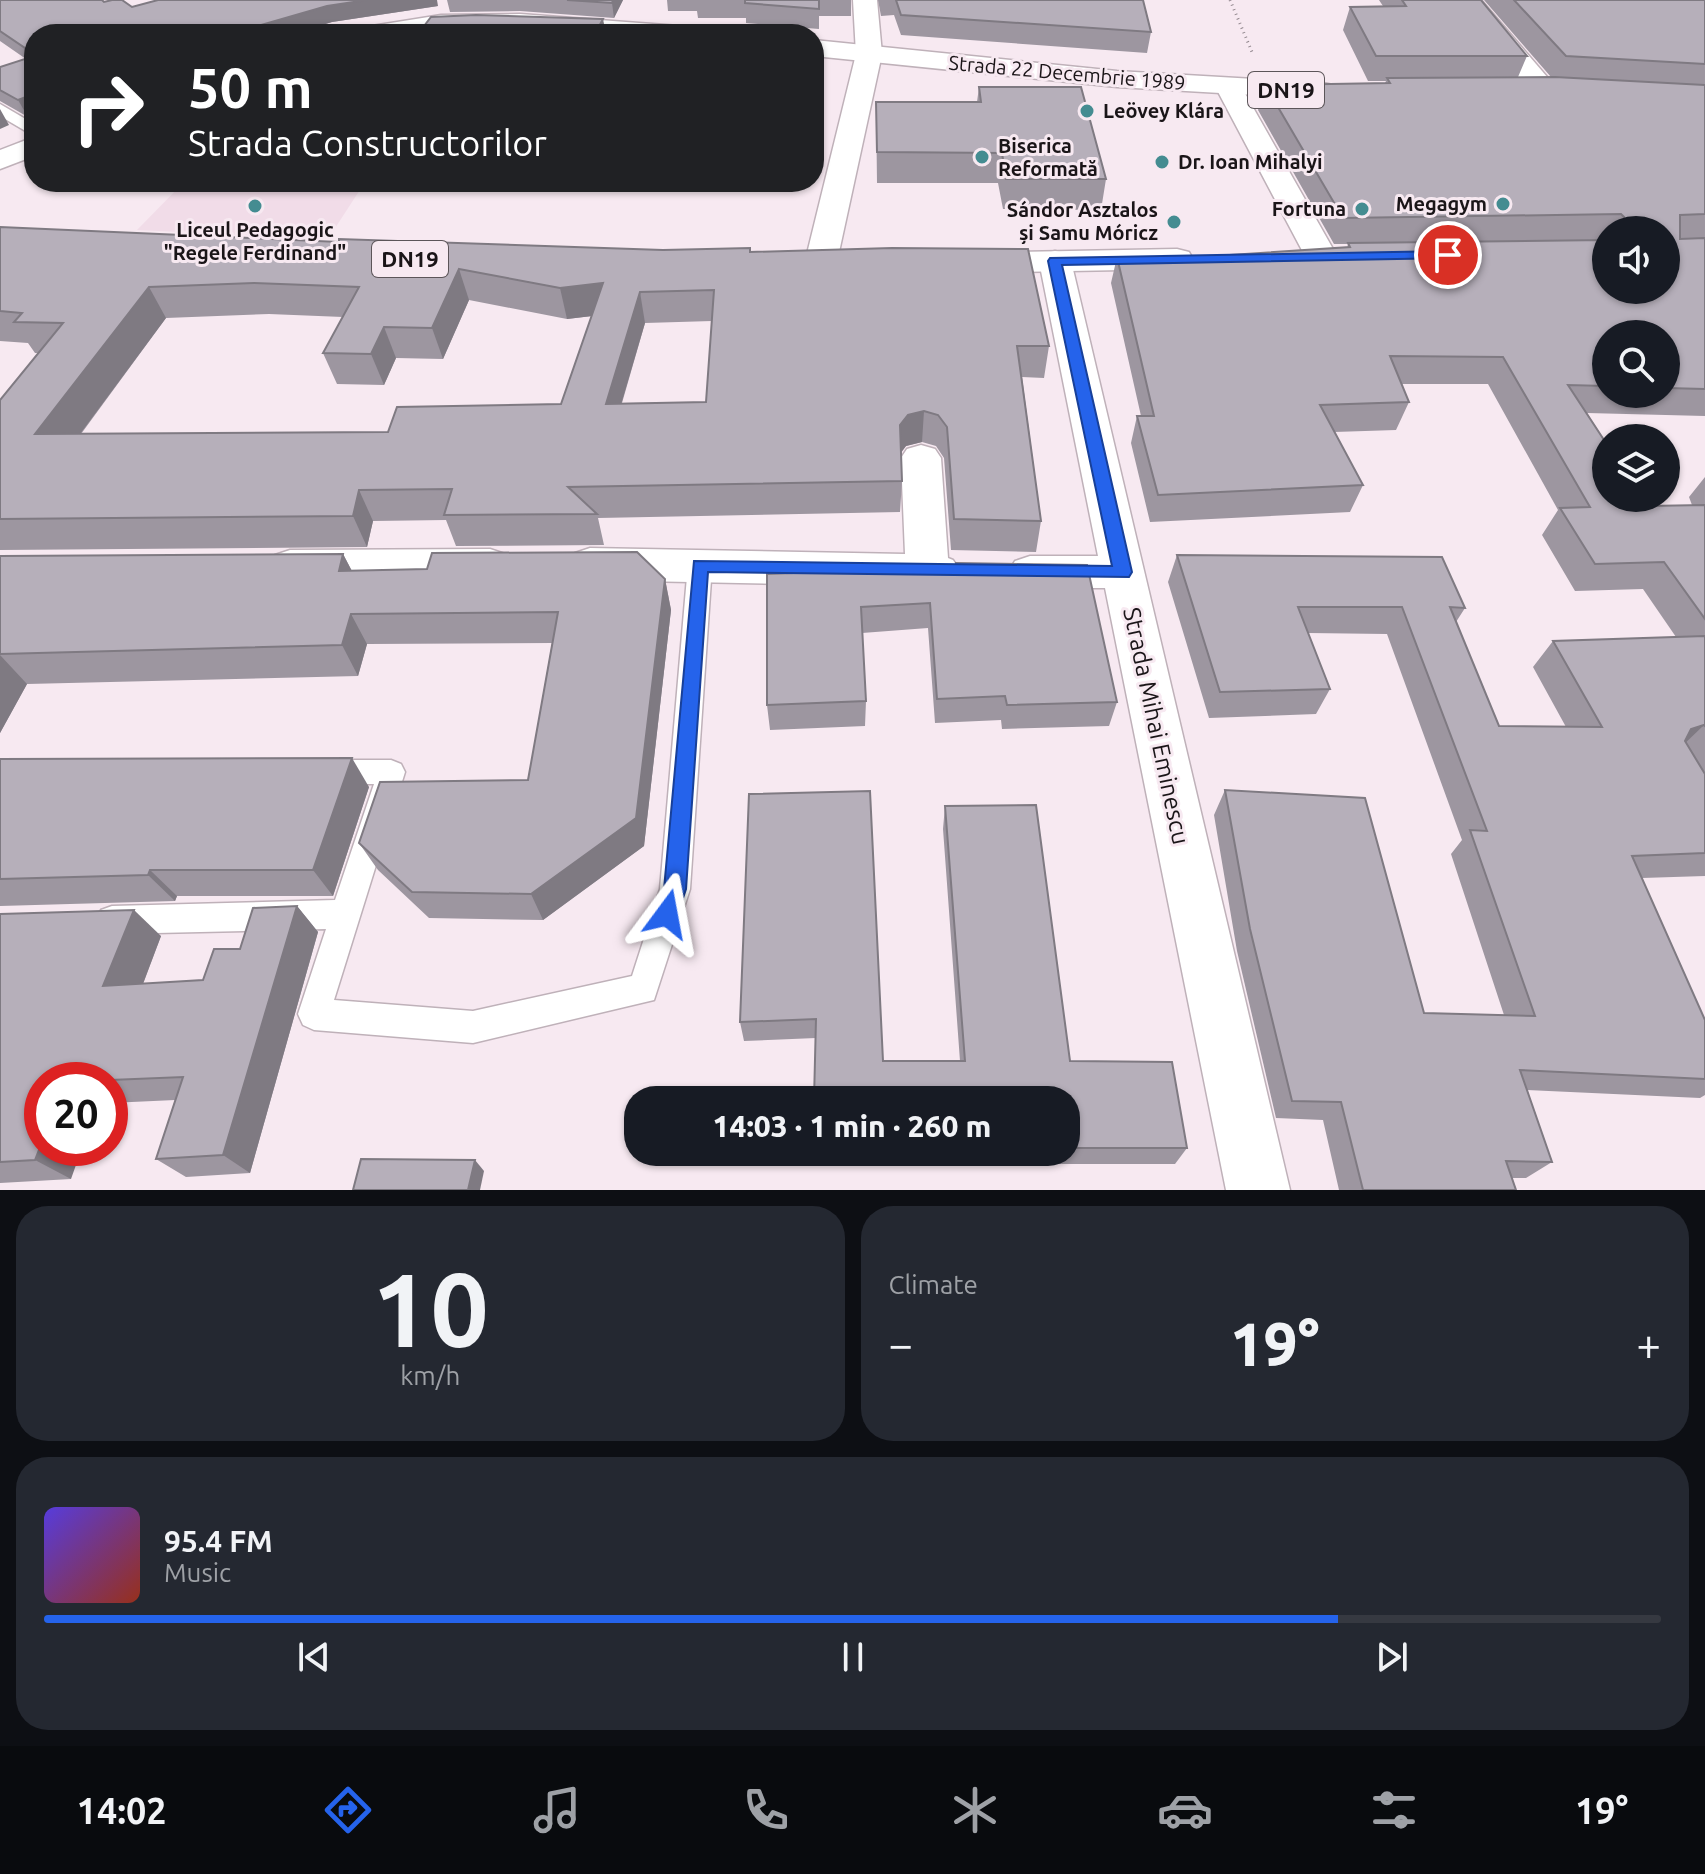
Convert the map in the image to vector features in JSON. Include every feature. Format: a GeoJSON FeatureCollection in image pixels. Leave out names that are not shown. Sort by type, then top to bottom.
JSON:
{"type":"FeatureCollection","features":[{"type":"Feature","properties":{"kind":"street"},"geometry":{"type":"LineString","coordinates":[[820,266],[869,54],[865,0]]}},
{"type":"Feature","properties":{"kind":"street"},"geometry":{"type":"LineString","coordinates":[[1468,0],[1544,91]]}},
{"type":"Feature","properties":{"kind":"street"},"geometry":{"type":"LineString","coordinates":[[423,24],[506,20],[555,24]]}},
{"type":"Feature","properties":{"kind":"street","name":"Strada 22 Decembrie 1989"},"geometry":{"type":"LineString","coordinates":[[824,49],[1229,88],[1344,92]]}},
{"type":"Feature","properties":{"kind":"street"},"geometry":{"type":"LineString","coordinates":[[1229,88],[1321,256]]}},
{"type":"Feature","properties":{"kind":"street"},"geometry":{"type":"LineString","coordinates":[[1513,91],[1573,93]]}},
{"type":"Feature","properties":{"kind":"street"},"geometry":{"type":"LineString","coordinates":[[0,160],[24,150]]}},
{"type":"Feature","properties":{"kind":"street"},"geometry":{"type":"LineString","coordinates":[[946,263],[1211,258]]}},
{"type":"Feature","properties":{"kind":"street","name":"Strada Mihai Eminescu"},"geometry":{"type":"LineString","coordinates":[[1055,261],[1258,1190]]}},
{"type":"Feature","properties":{"kind":"street"},"geometry":{"type":"LineString","coordinates":[[921,458],[927,571]]}},
{"type":"Feature","properties":{"kind":"street"},"geometry":{"type":"LineString","coordinates":[[252,566],[700,565],[1123,572]]}},
{"type":"Feature","properties":{"kind":"lane"},"geometry":{"type":"LineString","coordinates":[[0,109],[24,125]]}},
{"type":"Feature","properties":{"kind":"lane"},"geometry":{"type":"LineString","coordinates":[[297,772],[391,772],[314,1014],[473,1027],[643,989],[675,889],[700,565]]}},
{"type":"Feature","properties":{"kind":"lane"},"geometry":{"type":"LineString","coordinates":[[79,921],[346,914]]}},
{"type":"Feature","properties":{"kind":"path"},"geometry":{"type":"LineString","coordinates":[[1230,0],[1268,90]]}},
{"type":"Feature","properties":{"kind":"shaded area","name":"Liceul Pedagogic \"Regele Ferdinand\""},"geometry":{"type":"Polygon","coordinates":[[[174,192],[359,192],[328,239],[137,230],[174,192]]]}},
{"type":"Feature","properties":{"kind":"building"},"geometry":{"type":"Polygon","coordinates":[[[0,0],[122,0],[132,7],[158,0],[367,0],[327,6],[265,24],[24,24],[24,47],[0,31],[0,0]]]}},
{"type":"Feature","properties":{"kind":"building"},"geometry":{"type":"Polygon","coordinates":[[[567,0],[613,0],[612,3],[567,0]]]}},
{"type":"Feature","properties":{"kind":"building"},"geometry":{"type":"Polygon","coordinates":[[[745,0],[819,0],[819,9],[745,3],[745,0]]]}},
{"type":"Feature","properties":{"kind":"building"},"geometry":{"type":"Polygon","coordinates":[[[896,0],[1143,0],[1151,32],[901,15],[896,0]]]}},
{"type":"Feature","properties":{"kind":"building"},"geometry":{"type":"Polygon","coordinates":[[[1402,0],[1481,0],[1527,56],[1376,56],[1350,7],[1406,6],[1402,0]]]}},
{"type":"Feature","properties":{"kind":"building"},"geometry":{"type":"Polygon","coordinates":[[[1514,0],[1705,0],[1705,64],[1566,56],[1514,0]]]}},
{"type":"Feature","properties":{"kind":"building"},"geometry":{"type":"Polygon","coordinates":[[[476,15],[603,19],[600,24],[426,24],[431,17],[476,15]]]}},
{"type":"Feature","properties":{"kind":"building"},"geometry":{"type":"Polygon","coordinates":[[[24,59],[24,98],[18,100],[0,90],[0,67],[24,59]]]}},
{"type":"Feature","properties":{"kind":"building"},"geometry":{"type":"Polygon","coordinates":[[[1555,77],[1705,85],[1705,214],[1343,218],[1265,85],[1390,83],[1387,78],[1555,77]]]}},
{"type":"Feature","properties":{"kind":"building"},"geometry":{"type":"Polygon","coordinates":[[[979,87],[1081,87],[1106,179],[1006,179],[1002,153],[877,152],[876,102],[981,102],[979,87]]]}},
{"type":"Feature","properties":{"kind":"building"},"geometry":{"type":"Polygon","coordinates":[[[0,227],[339,242],[339,239],[663,250],[750,248],[750,252],[892,248],[1028,249],[1049,346],[1017,346],[1041,521],[954,519],[947,427],[938,415],[924,411],[908,415],[900,425],[902,481],[568,487],[597,514],[444,515],[452,489],[359,490],[353,516],[0,519],[0,400],[63,323],[14,322],[22,313],[0,311],[0,227]],[[459,269],[432,328],[384,327],[371,354],[323,353],[359,287],[254,283],[149,287],[35,434],[388,432],[397,407],[561,404],[603,283],[560,288],[459,269]],[[714,290],[640,292],[606,404],[706,402],[714,290]]]}},
{"type":"Feature","properties":{"kind":"building"},"geometry":{"type":"Polygon","coordinates":[[[1705,238],[1705,389],[1680,388],[1680,320],[1592,320],[1592,386],[1568,385],[1594,424],[1592,512],[1680,512],[1680,505],[1705,505],[1705,619],[1664,562],[1595,564],[1560,508],[1590,507],[1503,357],[1390,356],[1409,402],[1320,405],[1363,485],[1158,495],[1137,416],[1154,416],[1117,257],[1168,259],[1350,247],[1348,243],[1592,240],[1592,304],[1680,304],[1680,239],[1705,238]]]}},
{"type":"Feature","properties":{"kind":"building"},"geometry":{"type":"Polygon","coordinates":[[[637,552],[665,579],[636,818],[531,894],[412,892],[359,843],[380,782],[528,780],[558,612],[351,614],[342,645],[0,654],[0,556],[343,554],[339,571],[427,569],[432,553],[637,552]]]}},
{"type":"Feature","properties":{"kind":"building"},"geometry":{"type":"Polygon","coordinates":[[[1177,555],[1442,557],[1465,608],[1450,607],[1499,726],[1602,727],[1553,641],[1705,636],[1705,726],[1691,729],[1685,741],[1705,774],[1705,853],[1632,856],[1705,1020],[1705,1079],[1520,1070],[1552,1162],[1506,1161],[1516,1190],[1363,1190],[1341,1102],[1292,1101],[1250,929],[1225,790],[1365,798],[1424,1013],[1535,1016],[1470,830],[1487,831],[1402,607],[1298,607],[1330,689],[1220,692],[1177,555]]]}},
{"type":"Feature","properties":{"kind":"building"},"geometry":{"type":"Polygon","coordinates":[[[956,563],[1087,565],[1117,702],[1007,705],[1005,696],[937,699],[930,603],[861,607],[866,701],[767,705],[767,574],[956,567],[956,563]]]}},
{"type":"Feature","properties":{"kind":"building"},"geometry":{"type":"Polygon","coordinates":[[[352,758],[313,870],[150,870],[148,875],[0,879],[0,759],[352,758]]]}},
{"type":"Feature","properties":{"kind":"building"},"geometry":{"type":"Polygon","coordinates":[[[870,791],[883,1061],[965,1061],[945,806],[1036,805],[1070,1061],[1172,1062],[1187,1148],[1080,1148],[1080,1086],[814,1086],[816,1019],[740,1022],[749,794],[870,791]]]}},
{"type":"Feature","properties":{"kind":"building"},"geometry":{"type":"Polygon","coordinates":[[[297,906],[223,1155],[156,1159],[183,1077],[128,1079],[128,1062],[24,1062],[24,1161],[0,1162],[0,914],[134,910],[103,986],[203,980],[214,949],[240,949],[253,908],[297,906]]]}},
{"type":"Feature","properties":{"kind":"building"},"geometry":{"type":"Polygon","coordinates":[[[361,1159],[475,1160],[468,1190],[353,1190],[361,1159]]]}},
{"type":"Feature","properties":{"kind":"place","name":"Leövey Klára"},"geometry":{"type":"Point","coordinates":[1087,111]}},
{"type":"Feature","properties":{"kind":"place","name":"Biserica Reformată"},"geometry":{"type":"Point","coordinates":[982,157]}},
{"type":"Feature","properties":{"kind":"place","name":"Dr. Ioan Mihalyi"},"geometry":{"type":"Point","coordinates":[1162,162]}},
{"type":"Feature","properties":{"kind":"place","name":"Megagym"},"geometry":{"type":"Point","coordinates":[1503,204]}},
{"type":"Feature","properties":{"kind":"place","name":"Liceul Pedagogic \"Regele Ferdinand\""},"geometry":{"type":"Point","coordinates":[255,206]}},
{"type":"Feature","properties":{"kind":"place","name":"Fortuna"},"geometry":{"type":"Point","coordinates":[1362,209]}},
{"type":"Feature","properties":{"kind":"place","name":"Sándor Asztalos și Samu Móricz"},"geometry":{"type":"Point","coordinates":[1174,222]}},
{"type":"Feature","properties":{"kind":"route"},"geometry":{"type":"LineString","coordinates":[[667,914],[675,889],[700,565],[1123,572],[1055,261],[1448,255]]}}]}
